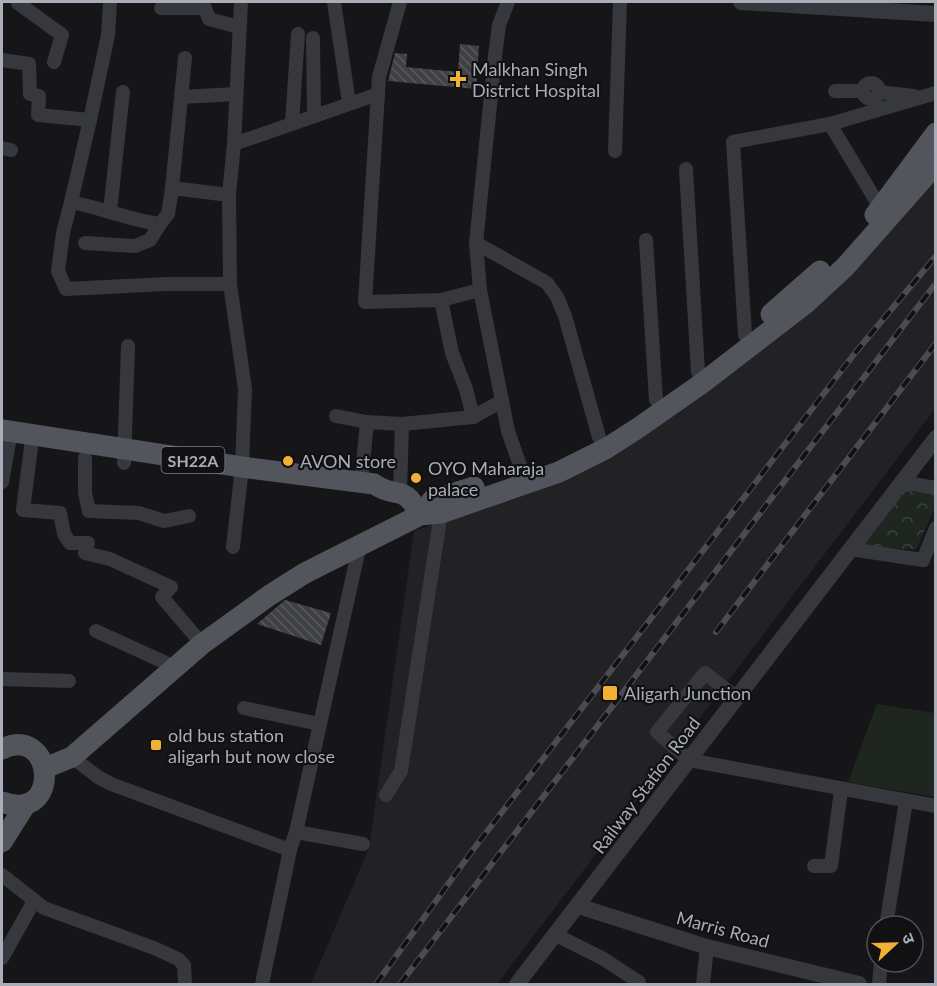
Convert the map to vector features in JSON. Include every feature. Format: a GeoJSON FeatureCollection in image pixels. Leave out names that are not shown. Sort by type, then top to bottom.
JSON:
{"type":"FeatureCollection","features":[{"type":"Feature","properties":{"kind":"main road"},"geometry":{"type":"LineString","coordinates":[[45,768],[72,757],[202,644],[305,573],[360,544],[429,514],[559,472],[607,448],[701,384],[782,313],[842,251],[881,209],[936,133]]}},
{"type":"Feature","properties":{"kind":"main road"},"geometry":{"type":"LineString","coordinates":[[429,514],[432,501],[522,471],[598,437],[698,372],[745,335],[782,313],[845,267],[936,164]]}},
{"type":"Feature","properties":{"kind":"main road","name":"SH22A"},"geometry":{"type":"LineString","coordinates":[[6,437],[31,447],[85,458],[125,456]]}},
{"type":"Feature","properties":{"kind":"main road","name":"SH22A"},"geometry":{"type":"LineString","coordinates":[[6,437],[322,484],[373,496],[392,491]]}},
{"type":"Feature","properties":{"kind":"main road","name":"SH22A"},"geometry":{"type":"LineString","coordinates":[[322,484],[374,484],[392,491]]}},
{"type":"Feature","properties":{"kind":"main road"},"geometry":{"type":"LineString","coordinates":[[392,491],[412,499],[429,514]]}},
{"type":"Feature","properties":{"kind":"main road"},"geometry":{"type":"LineString","coordinates":[[2,749],[13,745],[29,749],[36,754],[45,768],[43,789],[26,804],[2,842]]}},
{"type":"Feature","properties":{"kind":"main road"},"geometry":{"type":"LineString","coordinates":[[2,802],[10,805],[26,804]]}},
{"type":"Feature","properties":{"kind":"street"},"geometry":{"type":"LineString","coordinates":[[18,2],[62,35],[54,62]]}},
{"type":"Feature","properties":{"kind":"street"},"geometry":{"type":"LineString","coordinates":[[110,2],[108,35],[63,233],[58,271],[66,289],[166,284],[230,284]]}},
{"type":"Feature","properties":{"kind":"street"},"geometry":{"type":"LineString","coordinates":[[233,548],[242,473],[245,388],[230,284],[229,195],[234,144],[241,2]]}},
{"type":"Feature","properties":{"kind":"street"},"geometry":{"type":"LineString","coordinates":[[334,2],[349,104]]}},
{"type":"Feature","properties":{"kind":"street"},"geometry":{"type":"LineString","coordinates":[[400,2],[379,77],[365,302],[441,300],[480,290]]}},
{"type":"Feature","properties":{"kind":"street"},"geometry":{"type":"LineString","coordinates":[[508,2],[499,25],[476,243],[480,290],[508,431],[522,471]]}},
{"type":"Feature","properties":{"kind":"street"},"geometry":{"type":"LineString","coordinates":[[615,151],[620,2]]}},
{"type":"Feature","properties":{"kind":"street"},"geometry":{"type":"LineString","coordinates":[[741,2],[936,14]]}},
{"type":"Feature","properties":{"kind":"street"},"geometry":{"type":"LineString","coordinates":[[901,2],[936,4]]}},
{"type":"Feature","properties":{"kind":"street"},"geometry":{"type":"LineString","coordinates":[[160,8],[205,8],[209,19],[239,27]]}},
{"type":"Feature","properties":{"kind":"street"},"geometry":{"type":"LineString","coordinates":[[292,123],[298,34]]}},
{"type":"Feature","properties":{"kind":"street"},"geometry":{"type":"LineString","coordinates":[[314,38],[314,116]]}},
{"type":"Feature","properties":{"kind":"street"},"geometry":{"type":"LineString","coordinates":[[85,243],[135,246],[150,240],[168,214],[185,58]]}},
{"type":"Feature","properties":{"kind":"street"},"geometry":{"type":"LineString","coordinates":[[2,60],[29,64],[30,94],[39,96],[38,115],[90,120]]}},
{"type":"Feature","properties":{"kind":"street"},"geometry":{"type":"LineString","coordinates":[[835,91],[864,91],[866,97],[872,99],[877,97],[879,92],[919,96]]}},
{"type":"Feature","properties":{"kind":"street"},"geometry":{"type":"LineString","coordinates":[[110,210],[123,92]]}},
{"type":"Feature","properties":{"kind":"street"},"geometry":{"type":"LineString","coordinates":[[234,144],[378,93]]}},
{"type":"Feature","properties":{"kind":"street"},"geometry":{"type":"LineString","coordinates":[[745,335],[733,142],[830,124],[919,96],[936,93]]}},
{"type":"Feature","properties":{"kind":"street"},"geometry":{"type":"LineString","coordinates":[[181,97],[236,94]]}},
{"type":"Feature","properties":{"kind":"street"},"geometry":{"type":"LineString","coordinates":[[830,124],[881,209]]}},
{"type":"Feature","properties":{"kind":"street"},"geometry":{"type":"LineString","coordinates":[[686,169],[698,372]]}},
{"type":"Feature","properties":{"kind":"street"},"geometry":{"type":"LineString","coordinates":[[172,188],[229,195]]}},
{"type":"Feature","properties":{"kind":"street"},"geometry":{"type":"LineString","coordinates":[[71,202],[110,210],[140,221],[160,225]]}},
{"type":"Feature","properties":{"kind":"street"},"geometry":{"type":"LineString","coordinates":[[646,240],[656,400]]}},
{"type":"Feature","properties":{"kind":"street"},"geometry":{"type":"LineString","coordinates":[[476,243],[547,283],[557,297],[565,316],[598,437]]}},
{"type":"Feature","properties":{"kind":"street"},"geometry":{"type":"LineString","coordinates":[[441,300],[452,353],[473,417]]}},
{"type":"Feature","properties":{"kind":"street"},"geometry":{"type":"LineString","coordinates":[[125,456],[128,346]]}},
{"type":"Feature","properties":{"kind":"street"},"geometry":{"type":"LineString","coordinates":[[336,416],[368,422],[402,424],[473,417],[502,401]]}},
{"type":"Feature","properties":{"kind":"street"},"geometry":{"type":"LineString","coordinates":[[361,484],[368,422]]}},
{"type":"Feature","properties":{"kind":"street"},"geometry":{"type":"LineString","coordinates":[[392,491],[402,424]]}},
{"type":"Feature","properties":{"kind":"street"},"geometry":{"type":"LineString","coordinates":[[2,482],[6,437]]}},
{"type":"Feature","properties":{"kind":"street","name":"Railway Station Road"},"geometry":{"type":"LineString","coordinates":[[517,984],[936,438]]}},
{"type":"Feature","properties":{"kind":"street"},"geometry":{"type":"LineString","coordinates":[[31,447],[23,510],[60,513],[64,534],[70,543],[88,543],[85,554],[110,559],[171,587],[162,597],[202,644]]}},
{"type":"Feature","properties":{"kind":"street"},"geometry":{"type":"LineString","coordinates":[[85,458],[85,493],[89,511],[139,513],[164,521],[189,516]]}},
{"type":"Feature","properties":{"kind":"street"},"geometry":{"type":"LineString","coordinates":[[901,482],[936,488]]}},
{"type":"Feature","properties":{"kind":"street"},"geometry":{"type":"LineString","coordinates":[[386,795],[402,771],[429,514]]}},
{"type":"Feature","properties":{"kind":"street"},"geometry":{"type":"LineString","coordinates":[[850,549],[923,560],[936,528]]}},
{"type":"Feature","properties":{"kind":"street"},"geometry":{"type":"LineString","coordinates":[[262,984],[290,850],[296,832],[360,544]]}},
{"type":"Feature","properties":{"kind":"street"},"geometry":{"type":"LineString","coordinates":[[96,631],[175,667]]}},
{"type":"Feature","properties":{"kind":"street"},"geometry":{"type":"LineString","coordinates":[[737,698],[705,673],[657,732],[689,760],[936,806]]}},
{"type":"Feature","properties":{"kind":"street"},"geometry":{"type":"LineString","coordinates":[[2,679],[69,681]]}},
{"type":"Feature","properties":{"kind":"street"},"geometry":{"type":"LineString","coordinates":[[244,708],[319,724]]}},
{"type":"Feature","properties":{"kind":"street"},"geometry":{"type":"LineString","coordinates":[[72,757],[98,777],[119,787],[290,850]]}},
{"type":"Feature","properties":{"kind":"street"},"geometry":{"type":"LineString","coordinates":[[814,866],[831,866],[841,790]]}},
{"type":"Feature","properties":{"kind":"street"},"geometry":{"type":"LineString","coordinates":[[888,914],[906,801]]}},
{"type":"Feature","properties":{"kind":"street"},"geometry":{"type":"LineString","coordinates":[[296,832],[363,844]]}},
{"type":"Feature","properties":{"kind":"street"},"geometry":{"type":"LineString","coordinates":[[2,875],[44,908],[178,959],[184,965],[186,972],[185,984]]}},
{"type":"Feature","properties":{"kind":"street"},"geometry":{"type":"LineString","coordinates":[[2,958],[34,901]]}},
{"type":"Feature","properties":{"kind":"street","name":"Marris Road"},"geometry":{"type":"LineString","coordinates":[[578,906],[707,947],[854,984]]}},
{"type":"Feature","properties":{"kind":"street"},"geometry":{"type":"LineString","coordinates":[[556,935],[602,958],[639,982]]}},
{"type":"Feature","properties":{"kind":"street"},"geometry":{"type":"LineString","coordinates":[[703,984],[707,947]]}},
{"type":"Feature","properties":{"kind":"shaded area"},"geometry":{"type":"Polygon","coordinates":[[[935,171],[935,409],[497,984],[311,984],[369,848],[414,531],[612,458],[713,378],[935,171]]]}},
{"type":"Feature","properties":{"kind":"green space"},"geometry":{"type":"Polygon","coordinates":[[[905,489],[935,494],[935,507],[916,550],[863,545],[905,489]]]}},
{"type":"Feature","properties":{"kind":"green space"},"geometry":{"type":"Polygon","coordinates":[[[877,704],[935,713],[935,797],[848,782],[877,704]]]}},
{"type":"Feature","properties":{"kind":"building"},"geometry":{"type":"Polygon","coordinates":[[[460,44],[479,46],[476,89],[388,81],[395,53],[407,54],[406,67],[458,72],[460,44]]]}},
{"type":"Feature","properties":{"kind":"building"},"geometry":{"type":"Polygon","coordinates":[[[285,600],[331,613],[321,645],[257,624],[285,600]]]}},
{"type":"Feature","properties":{"kind":"railway"},"geometry":{"type":"LineString","coordinates":[[376,984],[472,851],[855,353],[936,256]]}},
{"type":"Feature","properties":{"kind":"railway"},"geometry":{"type":"LineString","coordinates":[[400,984],[936,283]]}},
{"type":"Feature","properties":{"kind":"railway"},"geometry":{"type":"LineString","coordinates":[[716,632],[936,343]]}},
{"type":"Feature","properties":{"kind":"place","name":"Malkhan Singh District Hospital"},"geometry":{"type":"Point","coordinates":[458,79]}},
{"type":"Feature","properties":{"kind":"place","name":"AVON store"},"geometry":{"type":"Point","coordinates":[288,461]}},
{"type":"Feature","properties":{"kind":"place","name":"OYO Maharaja palace"},"geometry":{"type":"Point","coordinates":[416,478]}},
{"type":"Feature","properties":{"kind":"place","name":"Aligarh Junction"},"geometry":{"type":"Point","coordinates":[610,693]}},
{"type":"Feature","properties":{"kind":"place","name":"old bus station aligarh but now close"},"geometry":{"type":"Point","coordinates":[156,745]}}]}
